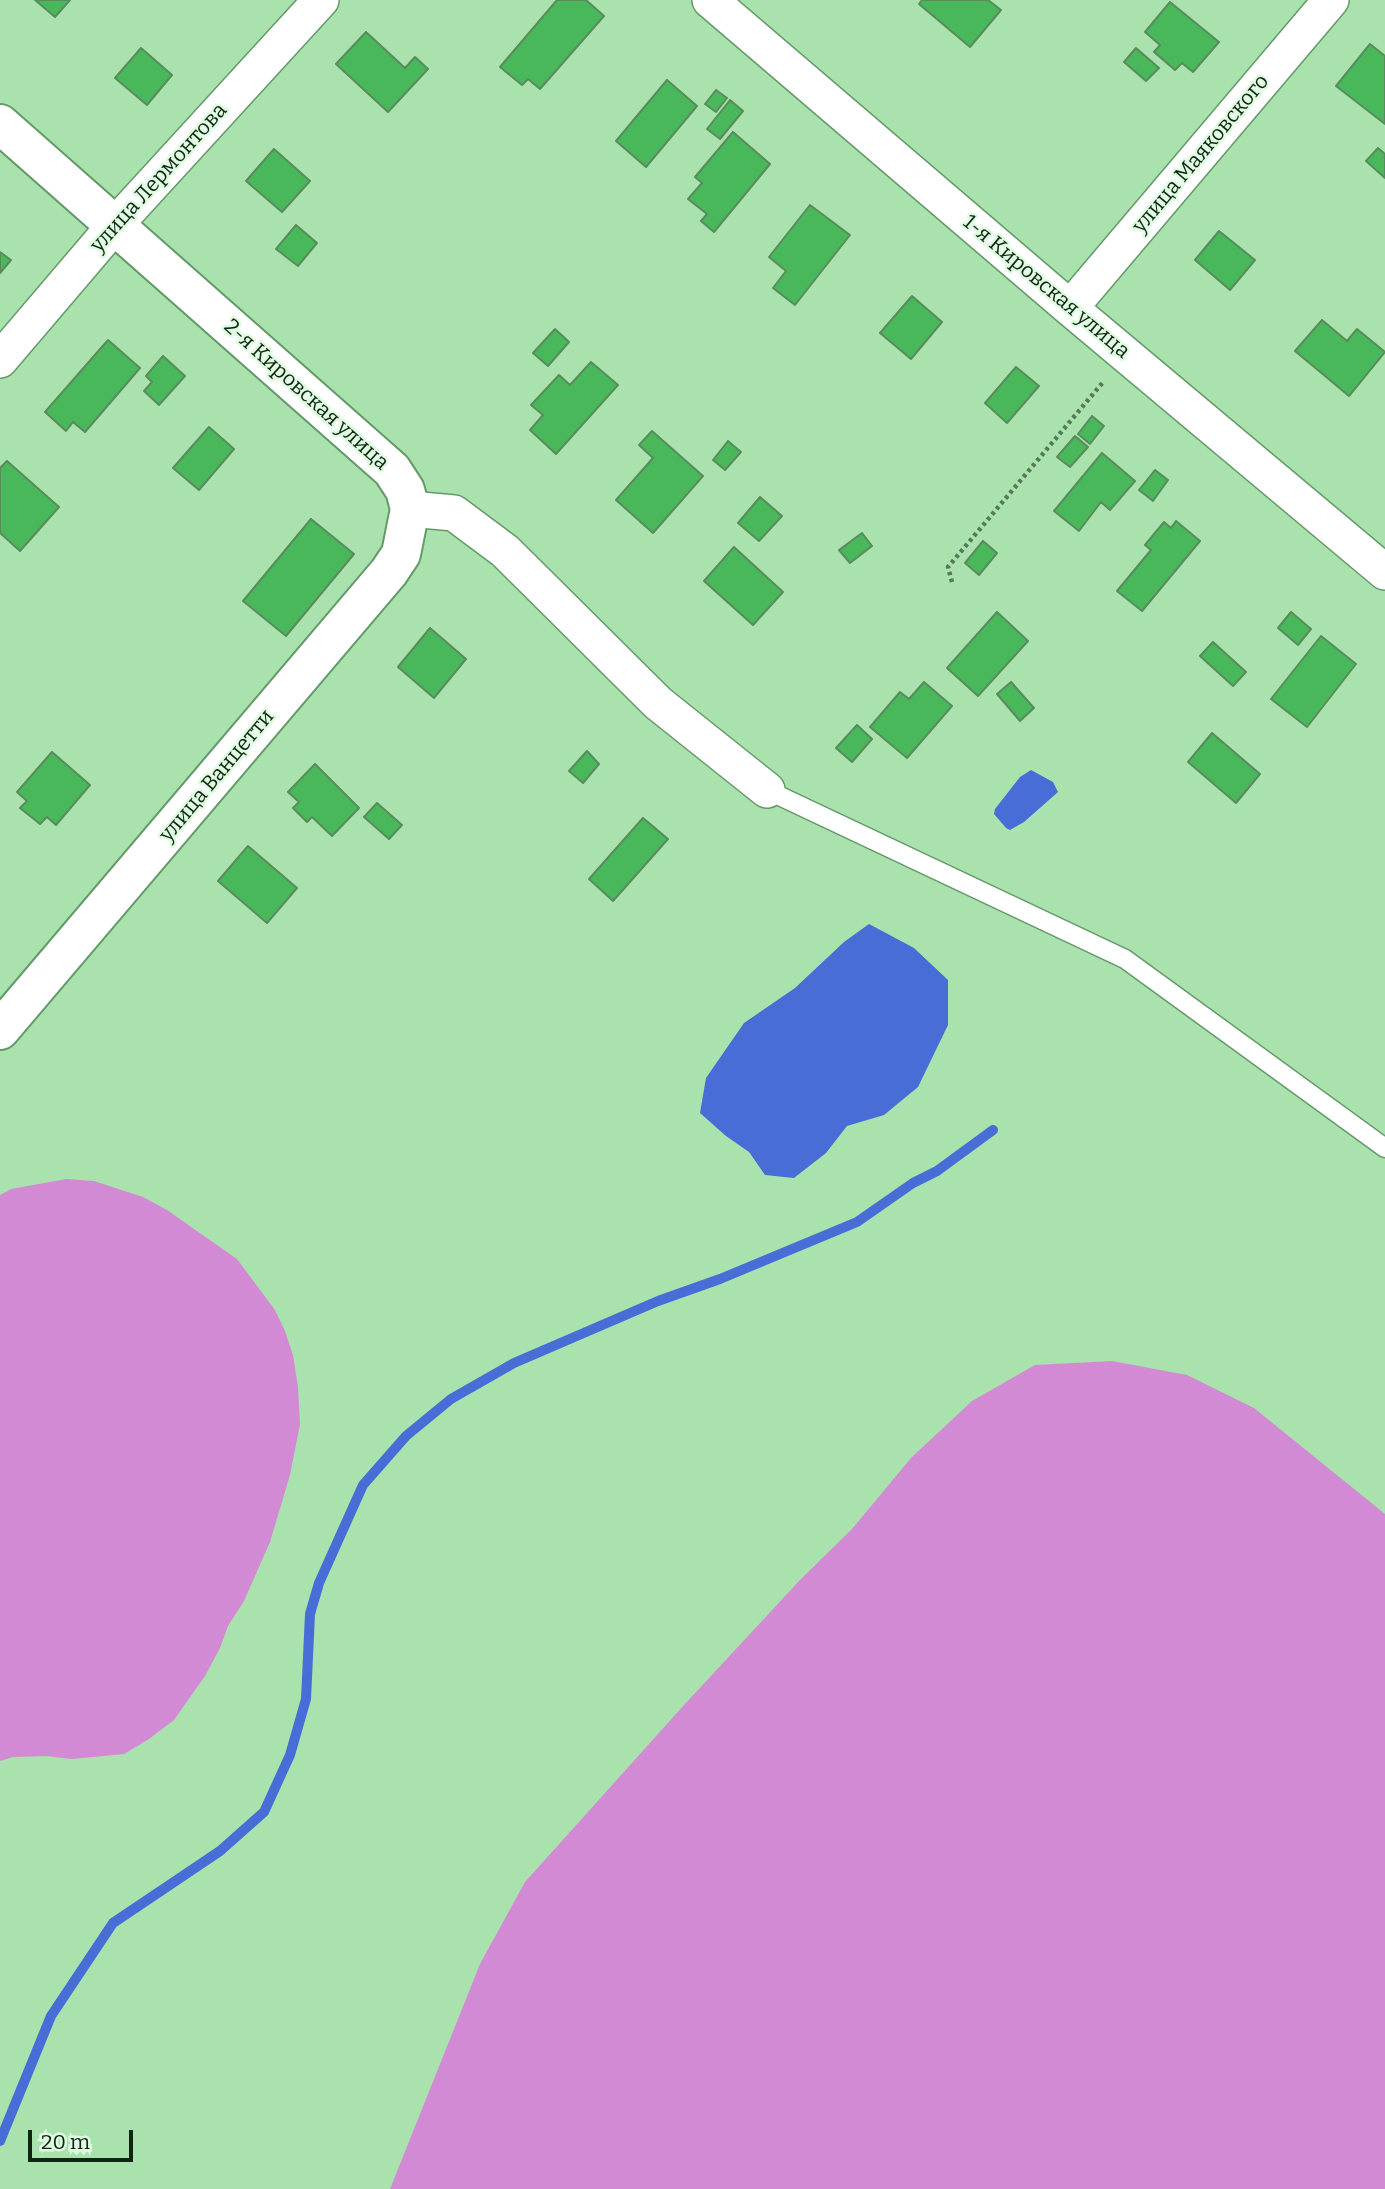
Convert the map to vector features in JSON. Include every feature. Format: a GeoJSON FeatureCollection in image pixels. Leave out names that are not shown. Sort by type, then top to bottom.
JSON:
{"type":"FeatureCollection","features":[{"type":"Feature","properties":{"kind":"street","name":"улица Лермонтова"},"geometry":{"type":"LineString","coordinates":[[0,360],[115,225],[321,0]]}},
{"type":"Feature","properties":{"kind":"street","name":"1-я Кировская улица"},"geometry":{"type":"LineString","coordinates":[[710,0],[1070,308],[1385,572]]}},
{"type":"Feature","properties":{"kind":"street","name":"улица Маяковского"},"geometry":{"type":"LineString","coordinates":[[1070,308],[1331,0]]}},
{"type":"Feature","properties":{"kind":"street","name":"2-я Кировская улица"},"geometry":{"type":"LineString","coordinates":[[0,124],[392,470],[405,490],[410,509]]}},
{"type":"Feature","properties":{"kind":"street"},"geometry":{"type":"LineString","coordinates":[[410,509],[454,513],[505,551],[658,703],[766,790]]}},
{"type":"Feature","properties":{"kind":"street","name":"улица Ванцетти"},"geometry":{"type":"LineString","coordinates":[[0,1030],[389,572],[401,554],[410,509]]}},
{"type":"Feature","properties":{"kind":"lane"},"geometry":{"type":"LineString","coordinates":[[766,790],[1125,959],[1385,1148]]}},
{"type":"Feature","properties":{"kind":"path"},"geometry":{"type":"LineString","coordinates":[[952,582],[948,566],[1126,355]]}},
{"type":"Feature","properties":{"kind":"shaded area"},"geometry":{"type":"Polygon","coordinates":[[[66,1179],[94,1181],[143,1197],[167,1210],[237,1259],[275,1310],[285,1331],[293,1355],[300,1424],[290,1475],[270,1542],[244,1601],[228,1626],[205,1676],[174,1720],[124,1754],[72,1759],[46,1756],[13,1757],[0,1761],[0,1195],[11,1189],[66,1179]]]}},
{"type":"Feature","properties":{"kind":"shaded area"},"geometry":{"type":"Polygon","coordinates":[[[1112,1361],[1187,1375],[1254,1408],[1385,1514],[1385,2189],[390,2189],[480,1964],[525,1882],[684,1705],[800,1580],[852,1529],[911,1458],[972,1401],[1035,1365],[1112,1361]]]}},
{"type":"Feature","properties":{"kind":"water"},"geometry":{"type":"Polygon","coordinates":[[[1031,770],[1053,782],[1058,792],[1024,822],[1010,830],[994,814],[995,809],[1020,777],[1031,770]]]}},
{"type":"Feature","properties":{"kind":"water"},"geometry":{"type":"Polygon","coordinates":[[[869,924],[914,948],[948,980],[948,1025],[918,1087],[884,1115],[847,1126],[826,1153],[794,1178],[765,1175],[749,1152],[700,1113],[706,1078],[744,1023],[795,988],[844,942],[869,924]]]}},
{"type":"Feature","properties":{"kind":"building"},"geometry":{"type":"Polygon","coordinates":[[[35,0],[70,0],[55,17],[35,0]]]}},
{"type":"Feature","properties":{"kind":"building"},"geometry":{"type":"Polygon","coordinates":[[[557,0],[586,0],[604,16],[540,89],[528,79],[522,85],[500,67],[557,0]]]}},
{"type":"Feature","properties":{"kind":"building"},"geometry":{"type":"Polygon","coordinates":[[[922,0],[988,0],[1001,10],[970,47],[919,4],[922,0]]]}},
{"type":"Feature","properties":{"kind":"building"},"geometry":{"type":"Polygon","coordinates":[[[1170,2],[1219,42],[1193,72],[1182,63],[1175,70],[1154,52],[1160,45],[1145,32],[1170,2]]]}},
{"type":"Feature","properties":{"kind":"building"},"geometry":{"type":"Polygon","coordinates":[[[366,32],[405,68],[415,57],[428,69],[388,112],[336,64],[366,32]]]}},
{"type":"Feature","properties":{"kind":"building"},"geometry":{"type":"Polygon","coordinates":[[[1370,44],[1385,56],[1385,124],[1336,86],[1370,44]]]}},
{"type":"Feature","properties":{"kind":"building"},"geometry":{"type":"Polygon","coordinates":[[[141,48],[172,75],[147,105],[115,78],[141,48]]]}},
{"type":"Feature","properties":{"kind":"building"},"geometry":{"type":"Polygon","coordinates":[[[1136,48],[1159,68],[1146,81],[1124,62],[1136,48]]]}},
{"type":"Feature","properties":{"kind":"building"},"geometry":{"type":"Polygon","coordinates":[[[667,80],[697,106],[646,167],[616,141],[667,80]]]}},
{"type":"Feature","properties":{"kind":"building"},"geometry":{"type":"Polygon","coordinates":[[[716,90],[727,98],[716,112],[705,104],[716,90]]]}},
{"type":"Feature","properties":{"kind":"building"},"geometry":{"type":"Polygon","coordinates":[[[730,100],[743,111],[720,139],[707,129],[730,100]]]}},
{"type":"Feature","properties":{"kind":"building"},"geometry":{"type":"Polygon","coordinates":[[[733,132],[770,164],[714,232],[701,221],[707,214],[688,199],[702,183],[695,177],[733,132]]]}},
{"type":"Feature","properties":{"kind":"building"},"geometry":{"type":"Polygon","coordinates":[[[1378,148],[1385,154],[1385,178],[1366,161],[1378,148]]]}},
{"type":"Feature","properties":{"kind":"building"},"geometry":{"type":"Polygon","coordinates":[[[274,149],[310,181],[282,212],[246,181],[274,149]]]}},
{"type":"Feature","properties":{"kind":"building"},"geometry":{"type":"Polygon","coordinates":[[[810,205],[850,235],[795,305],[773,288],[786,271],[769,257],[810,205]]]}},
{"type":"Feature","properties":{"kind":"building"},"geometry":{"type":"Polygon","coordinates":[[[296,225],[317,243],[298,266],[276,249],[296,225]]]}},
{"type":"Feature","properties":{"kind":"building"},"geometry":{"type":"Polygon","coordinates":[[[1219,231],[1255,260],[1230,290],[1195,260],[1219,231]]]}},
{"type":"Feature","properties":{"kind":"building"},"geometry":{"type":"Polygon","coordinates":[[[0,252],[11,260],[0,273],[0,252]]]}},
{"type":"Feature","properties":{"kind":"building"},"geometry":{"type":"Polygon","coordinates":[[[912,296],[942,322],[911,359],[880,333],[912,296]]]}},
{"type":"Feature","properties":{"kind":"building"},"geometry":{"type":"Polygon","coordinates":[[[1322,320],[1347,341],[1357,329],[1385,352],[1349,396],[1295,351],[1322,320]]]}},
{"type":"Feature","properties":{"kind":"building"},"geometry":{"type":"Polygon","coordinates":[[[555,329],[569,342],[548,366],[533,353],[555,329]]]}},
{"type":"Feature","properties":{"kind":"building"},"geometry":{"type":"Polygon","coordinates":[[[108,340],[140,368],[85,432],[73,422],[66,431],[45,412],[108,340]]]}},
{"type":"Feature","properties":{"kind":"building"},"geometry":{"type":"Polygon","coordinates":[[[163,356],[185,376],[159,405],[144,391],[152,382],[146,376],[163,356]]]}},
{"type":"Feature","properties":{"kind":"building"},"geometry":{"type":"Polygon","coordinates":[[[591,362],[618,385],[556,454],[530,430],[543,415],[531,405],[559,375],[570,385],[591,362]]]}},
{"type":"Feature","properties":{"kind":"building"},"geometry":{"type":"Polygon","coordinates":[[[1016,367],[1039,386],[1007,423],[985,403],[1016,367]]]}},
{"type":"Feature","properties":{"kind":"building"},"geometry":{"type":"Polygon","coordinates":[[[1092,416],[1104,426],[1090,444],[1078,434],[1092,416]]]}},
{"type":"Feature","properties":{"kind":"building"},"geometry":{"type":"Polygon","coordinates":[[[209,427],[234,449],[199,490],[173,468],[209,427]]]}},
{"type":"Feature","properties":{"kind":"building"},"geometry":{"type":"Polygon","coordinates":[[[652,431],[703,476],[653,533],[616,500],[653,458],[639,445],[652,431]]]}},
{"type":"Feature","properties":{"kind":"building"},"geometry":{"type":"Polygon","coordinates":[[[1075,436],[1088,447],[1070,467],[1057,457],[1075,436]]]}},
{"type":"Feature","properties":{"kind":"building"},"geometry":{"type":"Polygon","coordinates":[[[728,441],[741,452],[725,470],[713,460],[728,441]]]}},
{"type":"Feature","properties":{"kind":"building"},"geometry":{"type":"Polygon","coordinates":[[[1102,453],[1135,481],[1110,510],[1101,502],[1079,531],[1054,511],[1102,453]]]}},
{"type":"Feature","properties":{"kind":"building"},"geometry":{"type":"Polygon","coordinates":[[[7,461],[59,507],[20,551],[0,533],[0,468],[7,461]]]}},
{"type":"Feature","properties":{"kind":"building"},"geometry":{"type":"Polygon","coordinates":[[[1155,470],[1168,480],[1153,501],[1139,490],[1155,470]]]}},
{"type":"Feature","properties":{"kind":"building"},"geometry":{"type":"Polygon","coordinates":[[[760,497],[782,516],[759,541],[738,523],[760,497]]]}},
{"type":"Feature","properties":{"kind":"building"},"geometry":{"type":"Polygon","coordinates":[[[311,519],[354,554],[286,636],[243,601],[311,519]]]}},
{"type":"Feature","properties":{"kind":"building"},"geometry":{"type":"Polygon","coordinates":[[[1176,521],[1200,541],[1142,611],[1117,591],[1151,550],[1145,545],[1164,522],[1171,528],[1176,521]]]}},
{"type":"Feature","properties":{"kind":"building"},"geometry":{"type":"Polygon","coordinates":[[[862,533],[872,546],[850,563],[839,550],[862,533]]]}},
{"type":"Feature","properties":{"kind":"building"},"geometry":{"type":"Polygon","coordinates":[[[983,541],[997,553],[979,575],[965,563],[983,541]]]}},
{"type":"Feature","properties":{"kind":"building"},"geometry":{"type":"Polygon","coordinates":[[[734,547],[783,592],[753,625],[704,581],[734,547]]]}},
{"type":"Feature","properties":{"kind":"building"},"geometry":{"type":"Polygon","coordinates":[[[997,612],[1028,641],[978,696],[947,668],[997,612]]]}},
{"type":"Feature","properties":{"kind":"building"},"geometry":{"type":"Polygon","coordinates":[[[1291,612],[1311,629],[1298,645],[1278,628],[1291,612]]]}},
{"type":"Feature","properties":{"kind":"building"},"geometry":{"type":"Polygon","coordinates":[[[430,628],[466,659],[434,698],[398,667],[430,628]]]}},
{"type":"Feature","properties":{"kind":"building"},"geometry":{"type":"Polygon","coordinates":[[[1321,636],[1356,664],[1307,727],[1271,699],[1321,636]]]}},
{"type":"Feature","properties":{"kind":"building"},"geometry":{"type":"Polygon","coordinates":[[[1213,642],[1246,672],[1233,686],[1200,656],[1213,642]]]}},
{"type":"Feature","properties":{"kind":"building"},"geometry":{"type":"Polygon","coordinates":[[[924,682],[952,706],[907,758],[870,727],[900,692],[909,699],[924,682]]]}},
{"type":"Feature","properties":{"kind":"building"},"geometry":{"type":"Polygon","coordinates":[[[1011,682],[1034,708],[1020,721],[997,694],[1011,682]]]}},
{"type":"Feature","properties":{"kind":"building"},"geometry":{"type":"Polygon","coordinates":[[[857,725],[872,739],[852,762],[836,748],[857,725]]]}},
{"type":"Feature","properties":{"kind":"building"},"geometry":{"type":"Polygon","coordinates":[[[1212,733],[1260,774],[1236,803],[1188,762],[1212,733]]]}},
{"type":"Feature","properties":{"kind":"building"},"geometry":{"type":"Polygon","coordinates":[[[587,751],[599,764],[583,783],[569,771],[587,751]]]}},
{"type":"Feature","properties":{"kind":"building"},"geometry":{"type":"Polygon","coordinates":[[[52,752],[90,785],[56,825],[47,817],[40,824],[20,808],[27,801],[17,792],[52,752]]]}},
{"type":"Feature","properties":{"kind":"building"},"geometry":{"type":"Polygon","coordinates":[[[315,764],[359,808],[332,836],[312,817],[307,822],[293,808],[299,802],[288,792],[315,764]]]}},
{"type":"Feature","properties":{"kind":"building"},"geometry":{"type":"Polygon","coordinates":[[[377,803],[402,825],[389,839],[364,817],[377,803]]]}},
{"type":"Feature","properties":{"kind":"building"},"geometry":{"type":"Polygon","coordinates":[[[643,818],[668,839],[613,901],[589,879],[643,818]]]}},
{"type":"Feature","properties":{"kind":"building"},"geometry":{"type":"Polygon","coordinates":[[[248,846],[297,888],[267,923],[218,881],[248,846]]]}},
{"type":"Feature","properties":{"kind":"waterway"},"geometry":{"type":"LineString","coordinates":[[0,2141],[51,2016],[113,1923],[220,1851],[264,1812],[290,1755],[306,1699],[310,1614],[319,1583],[363,1485],[406,1436],[451,1399],[514,1363],[658,1301],[720,1279],[857,1222],[913,1183],[937,1171],[993,1130]]}}]}
